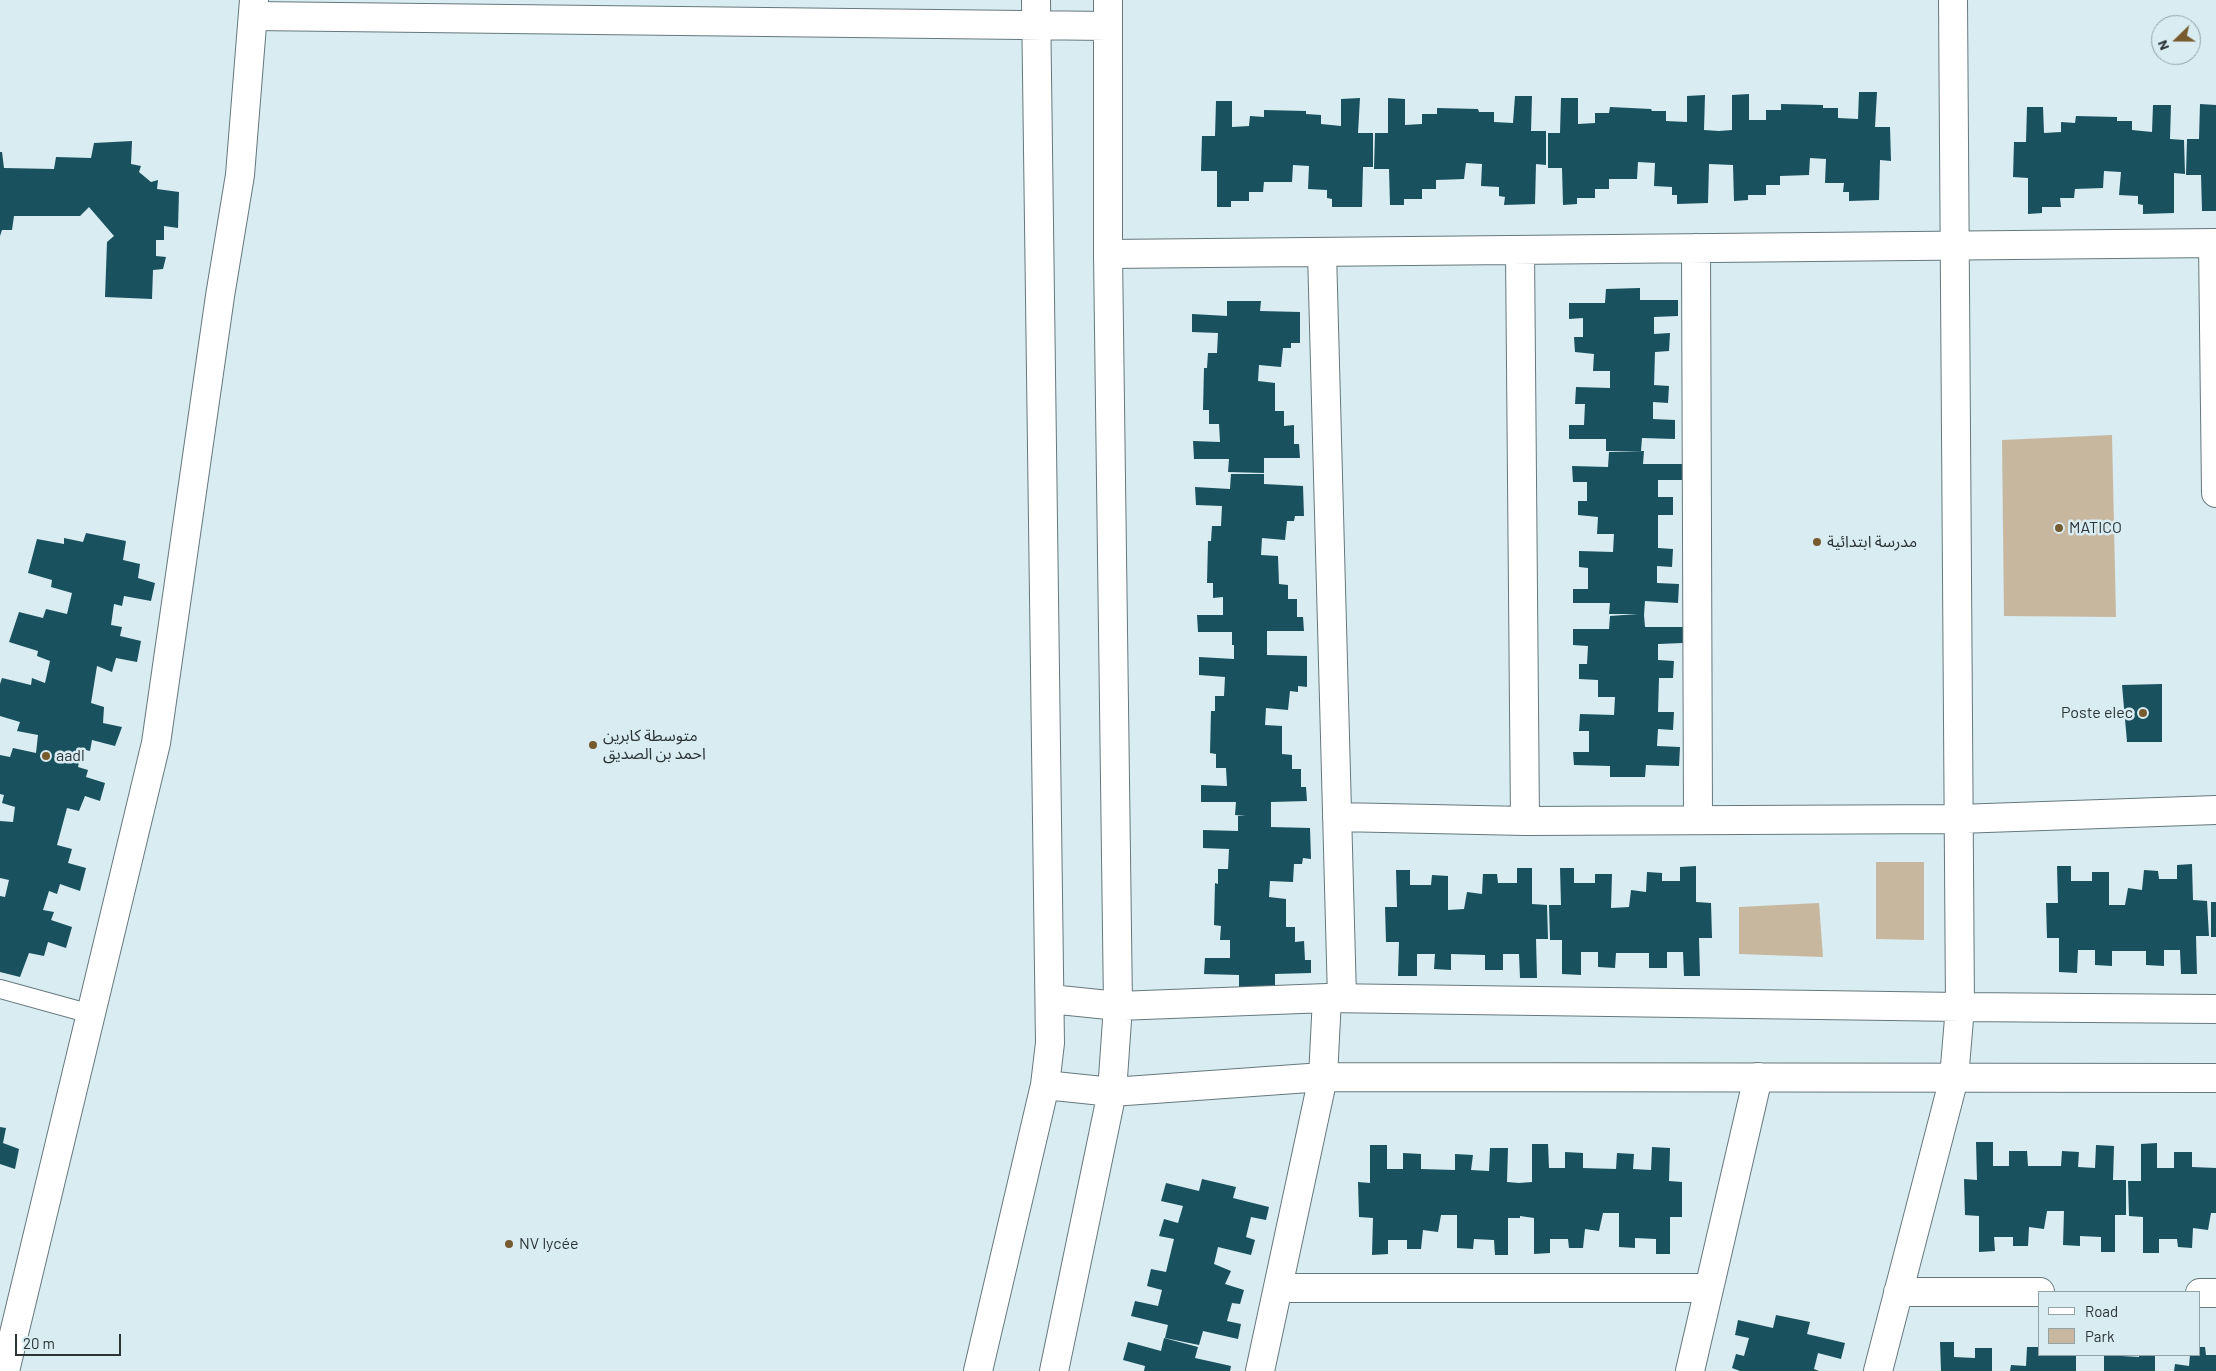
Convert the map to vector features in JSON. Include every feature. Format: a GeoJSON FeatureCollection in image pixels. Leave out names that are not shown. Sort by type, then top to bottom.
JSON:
{"type":"FeatureCollection","features":[{"type":"Feature","properties":{"kind":"street"},"geometry":{"type":"LineString","coordinates":[[1878,1371],[1954,1078],[1960,1008],[1953,0]]}},
{"type":"Feature","properties":{"kind":"street"},"geometry":{"type":"LineString","coordinates":[[5,1371],[156,743],[220,296],[240,175],[254,8],[1108,13],[1108,254],[1118,1006],[1112,1092],[1054,1371]]}},
{"type":"Feature","properties":{"kind":"street"},"geometry":{"type":"LineString","coordinates":[[978,1371],[1045,1086],[1050,1043],[1037,13]]}},
{"type":"Feature","properties":{"kind":"street"},"geometry":{"type":"LineString","coordinates":[[1108,254],[2214,242],[2216,493]]}},
{"type":"Feature","properties":{"kind":"street"},"geometry":{"type":"LineString","coordinates":[[1696,248],[1698,820]]}},
{"type":"Feature","properties":{"kind":"street"},"geometry":{"type":"LineString","coordinates":[[1520,250],[1525,821]]}},
{"type":"Feature","properties":{"kind":"street"},"geometry":{"type":"LineString","coordinates":[[1260,1371],[1323,1077],[1334,998],[1337,817],[1322,252]]}},
{"type":"Feature","properties":{"kind":"street"},"geometry":{"type":"LineString","coordinates":[[1337,817],[1525,821],[1958,819],[2216,810]]}},
{"type":"Feature","properties":{"kind":"street"},"geometry":{"type":"LineString","coordinates":[[1050,999],[1118,1006],[1334,998],[1960,1008],[2216,1009]]}},
{"type":"Feature","properties":{"kind":"street"},"geometry":{"type":"LineString","coordinates":[[1045,1086],[1112,1092],[1323,1077],[2216,1078]]}},
{"type":"Feature","properties":{"kind":"street"},"geometry":{"type":"LineString","coordinates":[[1690,1371],[1758,1077]]}},
{"type":"Feature","properties":{"kind":"street"},"geometry":{"type":"LineString","coordinates":[[1278,1288],[1709,1288]]}},
{"type":"Feature","properties":{"kind":"street"},"geometry":{"type":"LineString","coordinates":[[1898,1292],[2038,1292]]}},
{"type":"Feature","properties":{"kind":"street"},"geometry":{"type":"LineString","coordinates":[[2201,1293],[2216,1293]]}},
{"type":"Feature","properties":{"kind":"lane"},"geometry":{"type":"LineString","coordinates":[[0,989],[91,1014]]}},
{"type":"Feature","properties":{"kind":"green space","name":"MATICO"},"geometry":{"type":"Polygon","coordinates":[[[2112,435],[2116,617],[2004,616],[2002,440],[2112,435]]]}},
{"type":"Feature","properties":{"kind":"green space"},"geometry":{"type":"Polygon","coordinates":[[[1876,862],[1924,862],[1924,940],[1876,939],[1876,862]]]}},
{"type":"Feature","properties":{"kind":"green space"},"geometry":{"type":"Polygon","coordinates":[[[1819,903],[1823,957],[1739,954],[1739,907],[1819,903]]]}},
{"type":"Feature","properties":{"kind":"building"},"geometry":{"type":"Polygon","coordinates":[[[1859,92],[1877,92],[1875,127],[1890,127],[1891,161],[1880,160],[1879,200],[1849,201],[1849,192],[1843,192],[1844,183],[1825,183],[1826,159],[1810,158],[1809,175],[1780,176],[1780,185],[1766,185],[1766,195],[1748,195],[1748,200],[1734,201],[1733,165],[1709,164],[1708,203],[1677,204],[1677,195],[1672,195],[1672,187],[1654,186],[1655,163],[1638,162],[1637,179],[1609,179],[1609,189],[1595,189],[1595,198],[1577,198],[1577,204],[1563,205],[1562,168],[1548,168],[1548,133],[1560,133],[1561,98],[1578,98],[1578,124],[1595,123],[1595,113],[1609,113],[1610,107],[1666,111],[1666,121],[1687,122],[1687,96],[1705,95],[1704,130],[1719,131],[1732,130],[1732,95],[1749,94],[1749,120],[1766,120],[1766,110],[1781,110],[1781,104],[1823,105],[1823,108],[1838,108],[1838,118],[1858,119],[1859,92]]]}},
{"type":"Feature","properties":{"kind":"building"},"geometry":{"type":"Polygon","coordinates":[[[1515,96],[1532,96],[1531,131],[1546,131],[1546,165],[1536,164],[1535,204],[1504,205],[1505,197],[1499,196],[1499,187],[1481,186],[1482,164],[1466,163],[1464,179],[1436,180],[1436,189],[1422,189],[1422,199],[1404,199],[1404,205],[1390,205],[1389,169],[1374,169],[1375,133],[1388,133],[1388,98],[1405,99],[1405,125],[1422,124],[1422,114],[1437,114],[1437,108],[1478,109],[1479,112],[1494,112],[1494,122],[1513,123],[1515,96]]]}},
{"type":"Feature","properties":{"kind":"building"},"geometry":{"type":"Polygon","coordinates":[[[1360,98],[1358,133],[1373,133],[1373,167],[1363,167],[1362,207],[1332,207],[1332,199],[1327,198],[1327,190],[1308,189],[1309,166],[1293,165],[1292,182],[1264,182],[1263,192],[1249,192],[1249,201],[1231,201],[1231,207],[1217,207],[1217,171],[1201,171],[1202,136],[1215,136],[1216,101],[1232,101],[1232,127],[1249,126],[1250,116],[1264,117],[1264,110],[1306,111],[1306,114],[1321,115],[1321,124],[1341,126],[1341,99],[1360,98]]]}},
{"type":"Feature","properties":{"kind":"building"},"geometry":{"type":"Polygon","coordinates":[[[2200,104],[2216,105],[2216,211],[2202,211],[2201,175],[2186,175],[2187,139],[2199,139],[2200,104]]]}},
{"type":"Feature","properties":{"kind":"building"},"geometry":{"type":"Polygon","coordinates":[[[2153,105],[2171,105],[2170,139],[2184,140],[2185,174],[2174,173],[2174,213],[2143,214],[2143,205],[2138,204],[2138,196],[2119,195],[2121,172],[2104,171],[2103,188],[2075,189],[2074,198],[2060,198],[2061,207],[2042,207],[2042,213],[2028,214],[2028,178],[2013,177],[2014,142],[2026,142],[2027,107],[2043,107],[2044,133],[2061,132],[2061,122],[2075,123],[2076,116],[2117,117],[2117,121],[2132,121],[2132,130],[2152,132],[2153,105]]]}},
{"type":"Feature","properties":{"kind":"building"},"geometry":{"type":"Polygon","coordinates":[[[132,141],[131,164],[141,166],[139,172],[151,182],[158,180],[157,189],[179,192],[178,228],[164,226],[164,240],[156,240],[156,256],[166,257],[163,269],[153,270],[152,299],[105,297],[107,242],[114,236],[89,207],[80,216],[14,216],[12,230],[2,230],[0,236],[0,152],[2,152],[4,168],[54,169],[56,157],[91,158],[94,143],[132,141]]]}},
{"type":"Feature","properties":{"kind":"building"},"geometry":{"type":"Polygon","coordinates":[[[1640,288],[1640,300],[1678,300],[1678,316],[1654,317],[1654,334],[1670,333],[1669,351],[1655,352],[1654,385],[1669,386],[1668,403],[1653,402],[1653,419],[1675,420],[1675,439],[1642,438],[1641,451],[1606,451],[1606,439],[1569,439],[1569,425],[1584,425],[1585,404],[1575,404],[1576,387],[1610,388],[1610,371],[1593,371],[1594,354],[1575,352],[1574,337],[1583,337],[1583,318],[1569,319],[1569,303],[1605,303],[1606,289],[1640,288]]]}},
{"type":"Feature","properties":{"kind":"building"},"geometry":{"type":"Polygon","coordinates":[[[1227,301],[1261,301],[1260,311],[1300,312],[1300,343],[1291,343],[1291,348],[1283,348],[1281,367],[1259,365],[1258,381],[1275,383],[1275,411],[1284,411],[1284,426],[1294,425],[1294,444],[1299,444],[1300,458],[1264,458],[1264,473],[1228,472],[1229,459],[1194,459],[1193,441],[1220,442],[1219,424],[1209,424],[1209,410],[1203,410],[1204,368],[1207,368],[1208,353],[1217,353],[1218,333],[1192,332],[1192,314],[1227,316],[1227,301]]]}},
{"type":"Feature","properties":{"kind":"building"},"geometry":{"type":"Polygon","coordinates":[[[1644,451],[1643,464],[1682,464],[1682,480],[1658,480],[1658,497],[1673,497],[1673,515],[1658,515],[1658,548],[1673,549],[1672,567],[1657,566],[1657,583],[1679,584],[1678,603],[1645,601],[1644,615],[1645,627],[1683,627],[1683,643],[1658,644],[1658,660],[1674,661],[1673,678],[1659,678],[1658,712],[1674,712],[1673,730],[1658,729],[1657,746],[1680,747],[1679,766],[1646,765],[1645,777],[1610,777],[1610,766],[1574,765],[1573,752],[1589,752],[1589,731],[1579,731],[1580,714],[1614,715],[1615,697],[1598,697],[1598,680],[1579,679],[1579,664],[1587,664],[1588,646],[1573,645],[1573,629],[1609,629],[1610,616],[1638,614],[1609,614],[1610,603],[1573,603],[1573,589],[1588,589],[1588,568],[1579,567],[1579,551],[1613,552],[1614,534],[1597,534],[1598,517],[1578,515],[1578,501],[1587,501],[1587,482],[1573,482],[1572,466],[1608,467],[1609,452],[1644,451]]]}},
{"type":"Feature","properties":{"kind":"building"},"geometry":{"type":"Polygon","coordinates":[[[1231,474],[1264,474],[1264,484],[1303,486],[1304,516],[1295,516],[1294,521],[1287,521],[1285,540],[1262,538],[1261,555],[1278,556],[1279,584],[1288,585],[1288,599],[1297,599],[1297,617],[1303,617],[1304,631],[1267,631],[1267,655],[1307,656],[1307,687],[1298,686],[1298,692],[1290,691],[1288,710],[1266,708],[1265,725],[1282,726],[1282,754],[1292,755],[1292,769],[1301,769],[1301,787],[1306,787],[1307,801],[1271,802],[1271,827],[1310,828],[1311,859],[1303,858],[1302,864],[1294,864],[1293,882],[1270,881],[1269,897],[1286,899],[1286,927],[1295,927],[1295,942],[1304,941],[1305,960],[1311,960],[1311,973],[1275,974],[1275,989],[1239,988],[1239,975],[1204,974],[1205,958],[1230,958],[1230,940],[1220,940],[1221,926],[1214,925],[1215,883],[1218,884],[1218,869],[1228,869],[1229,849],[1203,848],[1203,830],[1238,831],[1238,816],[1246,816],[1235,815],[1236,802],[1201,802],[1201,785],[1227,786],[1226,768],[1216,768],[1216,754],[1210,753],[1211,711],[1215,711],[1215,696],[1224,696],[1225,677],[1199,675],[1199,657],[1234,659],[1234,645],[1232,645],[1232,632],[1198,632],[1197,615],[1223,615],[1223,597],[1213,598],[1213,583],[1207,583],[1208,541],[1211,541],[1212,526],[1221,526],[1222,506],[1196,505],[1195,487],[1230,489],[1231,474]]]}},
{"type":"Feature","properties":{"kind":"building","name":"aadl"},"geometry":{"type":"Polygon","coordinates":[[[86,533],[126,541],[123,560],[140,564],[138,578],[155,583],[151,601],[124,596],[122,606],[114,604],[111,625],[122,627],[120,636],[141,641],[137,662],[116,658],[112,672],[97,666],[91,703],[104,707],[103,723],[122,727],[115,746],[92,740],[90,751],[82,749],[78,767],[88,770],[86,777],[105,783],[100,801],[85,796],[79,811],[67,808],[57,845],[72,849],[68,863],[86,868],[80,891],[60,884],[57,894],[49,891],[43,910],[54,912],[51,920],[72,927],[66,948],[48,942],[44,956],[29,953],[20,977],[0,972],[0,896],[5,897],[9,880],[0,878],[0,821],[13,822],[15,807],[2,803],[4,795],[0,794],[0,755],[10,757],[13,748],[36,753],[38,735],[17,731],[20,722],[0,716],[0,684],[2,678],[31,685],[32,678],[45,683],[50,661],[37,656],[38,651],[9,642],[19,612],[43,618],[46,609],[67,614],[72,593],[51,587],[52,580],[28,573],[37,539],[64,544],[64,538],[83,542],[86,533]]]}},
{"type":"Feature","properties":{"kind":"building","name":"Poste elec"},"geometry":{"type":"Polygon","coordinates":[[[2162,684],[2162,742],[2127,742],[2122,685],[2162,684]]]}},
{"type":"Feature","properties":{"kind":"building"},"geometry":{"type":"Polygon","coordinates":[[[2192,864],[2193,900],[2207,901],[2209,936],[2196,936],[2197,974],[2181,974],[2180,950],[2164,950],[2164,966],[2146,965],[2146,951],[2112,951],[2112,966],[2095,965],[2095,950],[2078,950],[2077,973],[2059,972],[2059,938],[2047,938],[2046,903],[2058,903],[2057,866],[2071,866],[2071,881],[2092,881],[2092,872],[2109,872],[2109,905],[2125,905],[2128,888],[2142,890],[2144,870],[2158,871],[2159,879],[2177,879],[2177,865],[2192,864]]]}},
{"type":"Feature","properties":{"kind":"building"},"geometry":{"type":"Polygon","coordinates":[[[1696,866],[1696,902],[1711,903],[1712,938],[1699,938],[1700,976],[1684,976],[1683,952],[1667,952],[1667,968],[1649,968],[1649,953],[1616,953],[1615,968],[1598,967],[1598,952],[1581,952],[1581,975],[1562,974],[1562,940],[1550,940],[1549,905],[1561,905],[1560,868],[1574,868],[1574,883],[1595,883],[1595,874],[1612,874],[1611,908],[1629,907],[1631,890],[1646,892],[1647,872],[1662,873],[1662,881],[1680,881],[1680,867],[1696,866]]]}},
{"type":"Feature","properties":{"kind":"building"},"geometry":{"type":"Polygon","coordinates":[[[1517,868],[1532,868],[1532,904],[1547,905],[1548,939],[1536,939],[1537,978],[1520,978],[1519,954],[1503,954],[1503,970],[1485,970],[1485,955],[1451,954],[1451,970],[1434,969],[1435,954],[1417,954],[1417,976],[1398,976],[1399,942],[1386,942],[1385,907],[1397,907],[1396,870],[1410,870],[1410,885],[1431,885],[1432,875],[1448,876],[1448,910],[1464,909],[1467,892],[1482,894],[1483,874],[1497,874],[1498,883],[1517,883],[1517,868]]]}},
{"type":"Feature","properties":{"kind":"building"},"geometry":{"type":"Polygon","coordinates":[[[2211,902],[2216,902],[2216,937],[2211,937],[2211,902]]]}},
{"type":"Feature","properties":{"kind":"building"},"geometry":{"type":"Polygon","coordinates":[[[0,1127],[6,1128],[3,1143],[19,1149],[15,1169],[0,1164],[0,1127]]]}},
{"type":"Feature","properties":{"kind":"building"},"geometry":{"type":"Polygon","coordinates":[[[1976,1142],[1993,1142],[1993,1166],[2009,1166],[2009,1151],[2027,1151],[2028,1166],[2061,1166],[2062,1151],[2079,1152],[2078,1167],[2095,1168],[2096,1145],[2114,1146],[2113,1180],[2126,1180],[2126,1215],[2115,1215],[2115,1252],[2101,1252],[2101,1237],[2080,1236],[2080,1246],[2063,1245],[2064,1211],[2047,1211],[2044,1229],[2029,1227],[2028,1246],[2013,1246],[2013,1237],[1994,1237],[1995,1251],[1979,1252],[1979,1216],[1965,1215],[1964,1179],[1977,1180],[1976,1142]]]}},
{"type":"Feature","properties":{"kind":"building"},"geometry":{"type":"Polygon","coordinates":[[[2157,1143],[2157,1168],[2174,1168],[2174,1152],[2192,1152],[2192,1167],[2216,1168],[2216,1213],[2211,1213],[2208,1230],[2193,1228],[2192,1248],[2178,1247],[2177,1239],[2159,1239],[2159,1253],[2143,1253],[2143,1217],[2129,1216],[2128,1181],[2141,1181],[2141,1144],[2157,1143]]]}},
{"type":"Feature","properties":{"kind":"building"},"geometry":{"type":"Polygon","coordinates":[[[1532,1144],[1548,1144],[1549,1168],[1565,1168],[1565,1152],[1583,1153],[1583,1168],[1616,1169],[1617,1153],[1634,1154],[1633,1169],[1651,1170],[1652,1147],[1670,1148],[1669,1181],[1682,1182],[1682,1217],[1670,1217],[1670,1254],[1656,1254],[1656,1239],[1635,1238],[1635,1248],[1619,1247],[1619,1213],[1603,1213],[1599,1231],[1585,1229],[1583,1248],[1569,1248],[1568,1239],[1550,1239],[1550,1253],[1534,1254],[1534,1218],[1520,1216],[1520,1218],[1508,1218],[1508,1255],[1495,1255],[1494,1240],[1474,1239],[1473,1249],[1457,1248],[1457,1215],[1441,1215],[1438,1232],[1423,1230],[1421,1249],[1407,1249],[1407,1240],[1388,1240],[1388,1254],[1372,1255],[1373,1218],[1359,1217],[1358,1182],[1370,1183],[1370,1145],[1387,1145],[1387,1169],[1403,1169],[1403,1153],[1421,1154],[1421,1169],[1455,1170],[1455,1154],[1473,1155],[1471,1170],[1489,1171],[1490,1148],[1508,1148],[1507,1182],[1519,1183],[1532,1182],[1532,1144]]]}},
{"type":"Feature","properties":{"kind":"building"},"geometry":{"type":"Polygon","coordinates":[[[1202,1179],[1236,1187],[1233,1198],[1269,1207],[1266,1220],[1251,1217],[1246,1237],[1255,1240],[1251,1255],[1218,1247],[1214,1264],[1231,1271],[1225,1284],[1244,1290],[1240,1304],[1232,1303],[1227,1321],[1241,1324],[1238,1339],[1203,1331],[1199,1345],[1165,1338],[1168,1325],[1131,1316],[1135,1301],[1158,1306],[1162,1290],[1147,1286],[1151,1269],[1166,1272],[1174,1239],[1159,1236],[1164,1219],[1178,1223],[1183,1206],[1161,1201],[1166,1183],[1199,1191],[1202,1179]]]}},
{"type":"Feature","properties":{"kind":"building"},"geometry":{"type":"Polygon","coordinates":[[[1776,1315],[1810,1322],[1807,1334],[1845,1343],[1841,1359],[1818,1353],[1814,1369],[1819,1371],[1740,1371],[1732,1368],[1736,1354],[1744,1356],[1749,1338],[1735,1335],[1738,1320],[1773,1328],[1776,1315]]]}},
{"type":"Feature","properties":{"kind":"building"},"geometry":{"type":"Polygon","coordinates":[[[1164,1338],[1198,1347],[1195,1358],[1231,1366],[1230,1371],[1144,1371],[1145,1366],[1123,1360],[1128,1342],[1161,1351],[1164,1338]]]}},
{"type":"Feature","properties":{"kind":"building"},"geometry":{"type":"Polygon","coordinates":[[[1940,1342],[1954,1342],[1954,1357],[1975,1358],[1975,1348],[1992,1348],[1992,1371],[1941,1371],[1940,1342]]]}},
{"type":"Feature","properties":{"kind":"building"},"geometry":{"type":"Polygon","coordinates":[[[2027,1347],[2038,1347],[2038,1356],[2076,1356],[2076,1371],[2010,1371],[2011,1365],[2026,1366],[2027,1347]]]}},
{"type":"Feature","properties":{"kind":"building"},"geometry":{"type":"Polygon","coordinates":[[[2201,1347],[2205,1347],[2206,1355],[2216,1355],[2216,1371],[2174,1371],[2175,1364],[2189,1366],[2190,1356],[2201,1356],[2201,1347]]]}},
{"type":"Feature","properties":{"kind":"building"},"geometry":{"type":"Polygon","coordinates":[[[2104,1356],[2155,1356],[2155,1371],[2104,1371],[2104,1356]]]}},
{"type":"Feature","properties":{"kind":"place","name":"MATICO"},"geometry":{"type":"Point","coordinates":[2059,528]}},
{"type":"Feature","properties":{"kind":"place","name":"مدرسة ابتدائية"},"geometry":{"type":"Point","coordinates":[1817,542]}},
{"type":"Feature","properties":{"kind":"place","name":"Poste elec"},"geometry":{"type":"Point","coordinates":[2143,713]}},
{"type":"Feature","properties":{"kind":"place","name":"متوسطة كابرين احمد بن الصديق"},"geometry":{"type":"Point","coordinates":[593,745]}},
{"type":"Feature","properties":{"kind":"place","name":"aadl"},"geometry":{"type":"Point","coordinates":[46,756]}},
{"type":"Feature","properties":{"kind":"place","name":"NV lycée"},"geometry":{"type":"Point","coordinates":[509,1244]}}]}
